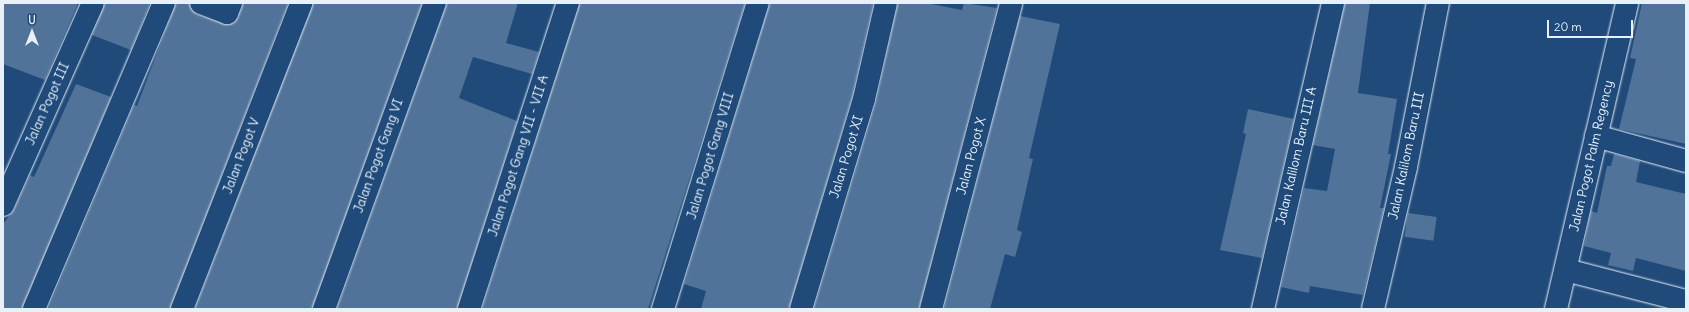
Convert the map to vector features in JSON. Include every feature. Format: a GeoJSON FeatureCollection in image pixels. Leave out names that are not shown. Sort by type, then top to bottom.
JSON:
{"type":"FeatureCollection","features":[{"type":"Feature","properties":{"kind":"street","name":"Jalan Pogot III"},"geometry":{"type":"LineString","coordinates":[[3,204],[93,3]]}},
{"type":"Feature","properties":{"kind":"street"},"geometry":{"type":"LineString","coordinates":[[34,309],[164,3]]}},
{"type":"Feature","properties":{"kind":"street"},"geometry":{"type":"LineString","coordinates":[[201,3],[227,13],[231,3]]}},
{"type":"Feature","properties":{"kind":"street","name":"Jalan Pogot V"},"geometry":{"type":"LineString","coordinates":[[182,309],[301,3]]}},
{"type":"Feature","properties":{"kind":"street","name":"Jalan Pogot Gang VI"},"geometry":{"type":"LineString","coordinates":[[324,309],[435,3]]}},
{"type":"Feature","properties":{"kind":"street","name":"Jalan Pogot Gang VII - VII A"},"geometry":{"type":"LineString","coordinates":[[469,309],[568,3]]}},
{"type":"Feature","properties":{"kind":"street","name":"Jalan Pogot Gang VIII"},"geometry":{"type":"LineString","coordinates":[[663,309],[758,3]]}},
{"type":"Feature","properties":{"kind":"street","name":"Jalan Pogot XI"},"geometry":{"type":"LineString","coordinates":[[800,309],[864,99],[886,3]]}},
{"type":"Feature","properties":{"kind":"street","name":"Jalan Pogot X"},"geometry":{"type":"LineString","coordinates":[[931,309],[1011,3]]}},
{"type":"Feature","properties":{"kind":"street","name":"Jalan Kalilom Baru III A"},"geometry":{"type":"LineString","coordinates":[[1263,309],[1333,3]]}},
{"type":"Feature","properties":{"kind":"street","name":"Jalan Kalilom Baru III"},"geometry":{"type":"LineString","coordinates":[[1373,309],[1406,167],[1438,3]]}},
{"type":"Feature","properties":{"kind":"street","name":"Jalan Pogot Palm Regency"},"geometry":{"type":"LineString","coordinates":[[1556,309],[1627,3]]}},
{"type":"Feature","properties":{"kind":"street"},"geometry":{"type":"LineString","coordinates":[[1596,136],[1686,161]]}},
{"type":"Feature","properties":{"kind":"street"},"geometry":{"type":"LineString","coordinates":[[1566,270],[1686,301]]}},
{"type":"Feature","properties":{"kind":"building"},"geometry":{"type":"Polygon","coordinates":[[[3,3],[78,3],[45,80],[3,64],[3,3]]]}},
{"type":"Feature","properties":{"kind":"building"},"geometry":{"type":"Polygon","coordinates":[[[105,3],[150,3],[131,50],[92,35],[105,3]]]}},
{"type":"Feature","properties":{"kind":"building"},"geometry":{"type":"Polygon","coordinates":[[[176,3],[189,3],[196,14],[228,25],[238,18],[243,3],[288,3],[170,309],[48,309],[134,105],[137,106],[176,3]]]}},
{"type":"Feature","properties":{"kind":"building"},"geometry":{"type":"Polygon","coordinates":[[[313,3],[422,3],[312,309],[195,309],[313,3]]]}},
{"type":"Feature","properties":{"kind":"building"},"geometry":{"type":"Polygon","coordinates":[[[447,3],[518,3],[506,43],[539,52],[532,74],[473,57],[459,98],[517,121],[457,309],[337,309],[447,3]]]}},
{"type":"Feature","properties":{"kind":"building"},"geometry":{"type":"Polygon","coordinates":[[[580,3],[745,3],[648,309],[482,309],[580,3]]]}},
{"type":"Feature","properties":{"kind":"building"},"geometry":{"type":"Polygon","coordinates":[[[770,3],[873,3],[852,96],[789,309],[701,309],[706,291],[684,284],[770,3]]]}},
{"type":"Feature","properties":{"kind":"building"},"geometry":{"type":"Polygon","coordinates":[[[898,3],[926,3],[962,10],[964,3],[997,8],[919,309],[814,309],[876,103],[898,3]]]}},
{"type":"Feature","properties":{"kind":"building"},"geometry":{"type":"Polygon","coordinates":[[[1345,3],[1370,3],[1358,93],[1397,99],[1388,154],[1391,154],[1380,208],[1384,208],[1363,295],[1310,286],[1309,293],[1281,287],[1304,188],[1327,191],[1335,149],[1313,145],[1345,3]]]}},
{"type":"Feature","properties":{"kind":"building"},"geometry":{"type":"Polygon","coordinates":[[[1642,3],[1686,3],[1686,144],[1619,129],[1636,59],[1630,58],[1642,3]]]}},
{"type":"Feature","properties":{"kind":"building"},"geometry":{"type":"Polygon","coordinates":[[[1020,16],[1060,24],[1029,158],[1033,159],[1017,230],[1022,232],[1015,257],[1005,254],[990,309],[944,309],[1020,16]]]}},
{"type":"Feature","properties":{"kind":"building"},"geometry":{"type":"Polygon","coordinates":[[[76,84],[111,97],[22,309],[3,309],[3,224],[14,210],[30,175],[34,177],[76,84]]]}},
{"type":"Feature","properties":{"kind":"building"},"geometry":{"type":"Polygon","coordinates":[[[1248,109],[1294,119],[1262,258],[1220,250],[1246,134],[1243,133],[1248,109]]]}},
{"type":"Feature","properties":{"kind":"building"},"geometry":{"type":"Polygon","coordinates":[[[1614,154],[1640,161],[1636,182],[1686,194],[1686,271],[1636,258],[1633,271],[1608,265],[1611,253],[1584,246],[1591,211],[1597,213],[1607,166],[1611,166],[1614,154]]]}},
{"type":"Feature","properties":{"kind":"building"},"geometry":{"type":"Polygon","coordinates":[[[1408,213],[1437,217],[1433,241],[1405,237],[1408,213]]]}}]}
